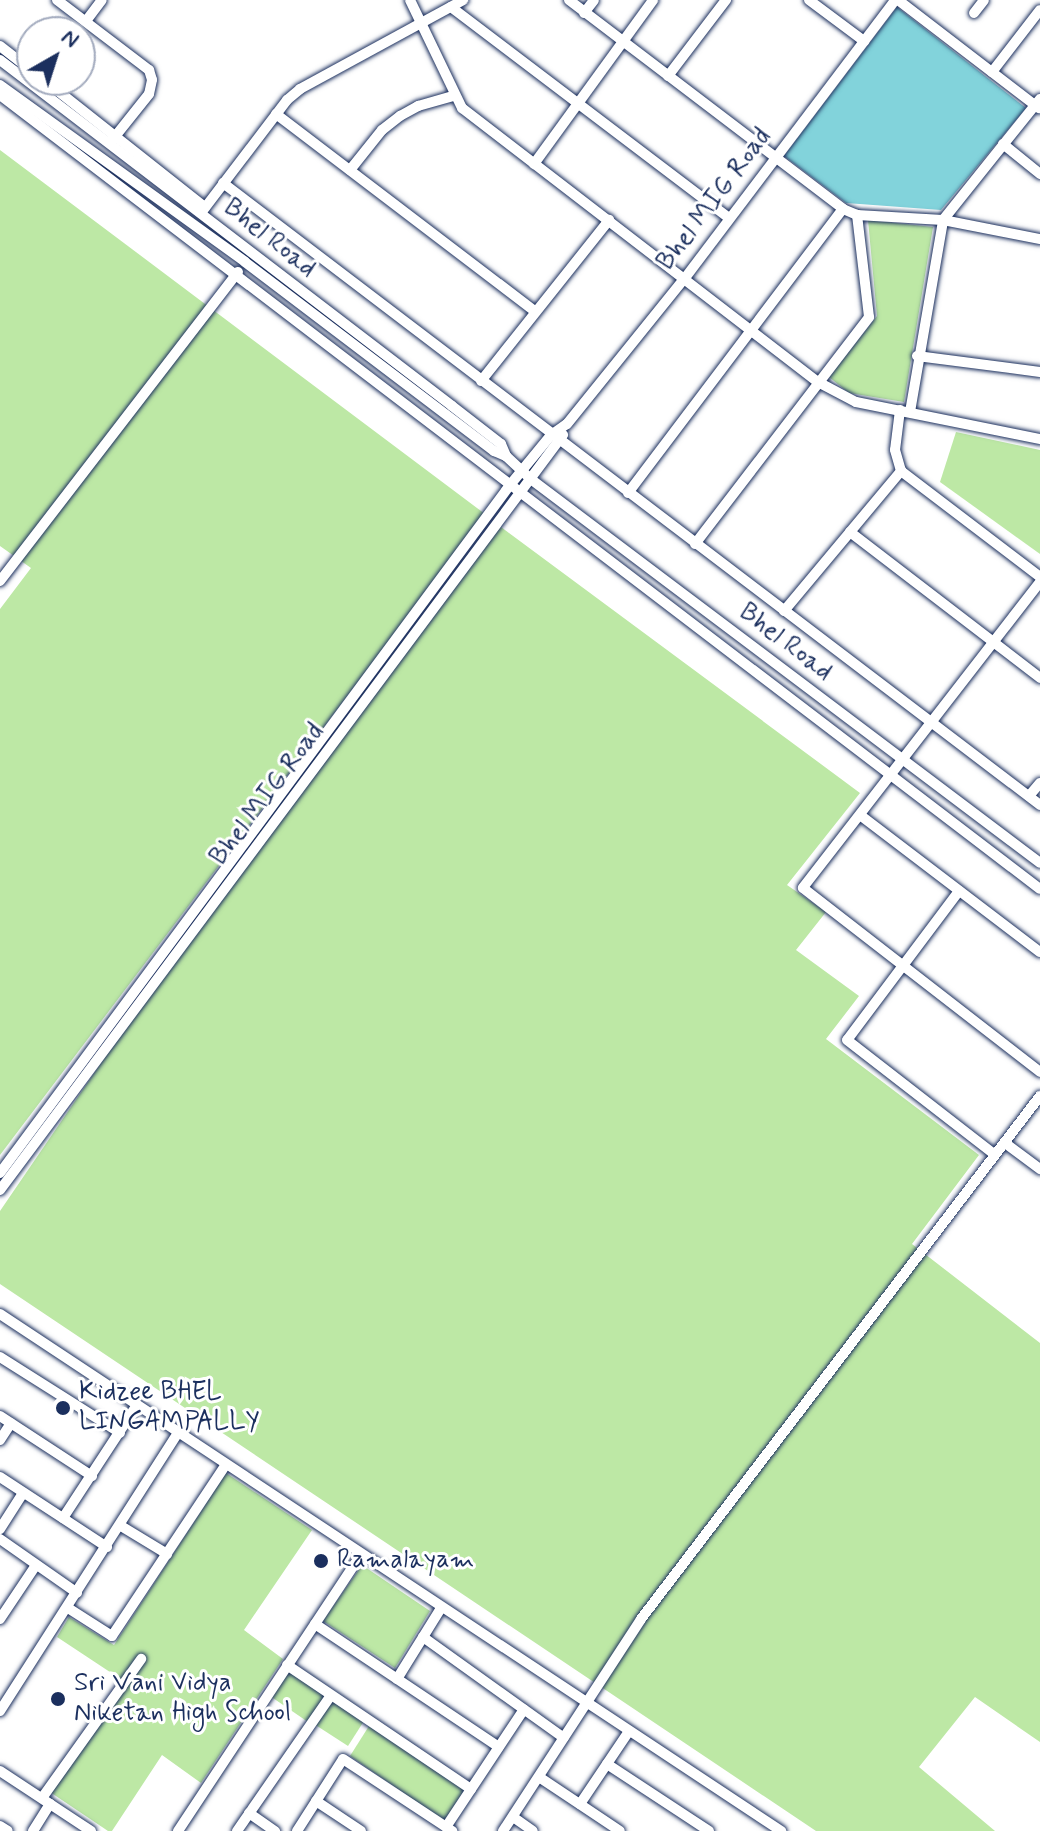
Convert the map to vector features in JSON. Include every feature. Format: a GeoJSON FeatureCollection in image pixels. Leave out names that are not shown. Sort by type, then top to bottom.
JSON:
{"type":"FeatureCollection","features":[{"type":"Feature","properties":{"kind":"street"},"geometry":{"type":"LineString","coordinates":[[57,0],[79,16]]}},
{"type":"Feature","properties":{"kind":"street"},"geometry":{"type":"LineString","coordinates":[[90,16],[102,0]]}},
{"type":"Feature","properties":{"kind":"street"},"geometry":{"type":"LineString","coordinates":[[410,0],[453,96],[462,108],[754,329],[818,382],[856,402],[1040,439]]}},
{"type":"Feature","properties":{"kind":"street"},"geometry":{"type":"LineString","coordinates":[[203,210],[287,100],[316,77],[463,0]]}},
{"type":"Feature","properties":{"kind":"street"},"geometry":{"type":"LineString","coordinates":[[569,0],[843,209],[857,215],[943,220],[1040,239]]}},
{"type":"Feature","properties":{"kind":"street"},"geometry":{"type":"LineString","coordinates":[[584,13],[594,0]]}},
{"type":"Feature","properties":{"kind":"street"},"geometry":{"type":"LineString","coordinates":[[534,164],[653,0]]}},
{"type":"Feature","properties":{"kind":"street"},"geometry":{"type":"LineString","coordinates":[[668,76],[726,0]]}},
{"type":"Feature","properties":{"kind":"street"},"geometry":{"type":"LineString","coordinates":[[809,0],[864,41]]}},
{"type":"Feature","properties":{"kind":"street"},"geometry":{"type":"LineString","coordinates":[[896,0],[1038,104],[943,220],[895,450],[901,471],[1040,579],[803,888],[1040,1072]]}},
{"type":"Feature","properties":{"kind":"street","name":"Bhel MIG Road"},"geometry":{"type":"LineString","coordinates":[[0,1173],[510,485],[551,435],[567,424],[685,278],[773,158],[896,0]]}},
{"type":"Feature","properties":{"kind":"street"},"geometry":{"type":"LineString","coordinates":[[974,13],[984,0]]}},
{"type":"Feature","properties":{"kind":"street"},"geometry":{"type":"LineString","coordinates":[[451,7],[729,218]]}},
{"type":"Feature","properties":{"kind":"street"},"geometry":{"type":"LineString","coordinates":[[992,72],[1040,10]]}},
{"type":"Feature","properties":{"kind":"street"},"geometry":{"type":"LineString","coordinates":[[62,96],[113,140],[149,94],[152,80],[149,70],[96,29]]}},
{"type":"Feature","properties":{"kind":"street"},"geometry":{"type":"LineString","coordinates":[[0,46],[16,58]]}},
{"type":"Feature","properties":{"kind":"street","name":"Bhel Road"},"geometry":{"type":"LineString","coordinates":[[0,60],[113,140],[501,444],[506,456],[532,480],[1040,863]]}},
{"type":"Feature","properties":{"kind":"street","name":"Bhel Road"},"geometry":{"type":"LineString","coordinates":[[0,85],[245,262],[494,451],[506,456]]}},
{"type":"Feature","properties":{"kind":"street"},"geometry":{"type":"LineString","coordinates":[[0,95],[1040,889]]}},
{"type":"Feature","properties":{"kind":"street"},"geometry":{"type":"LineString","coordinates":[[350,170],[382,130],[400,116],[418,106],[453,96]]}},
{"type":"Feature","properties":{"kind":"street"},"geometry":{"type":"LineString","coordinates":[[276,114],[535,311]]}},
{"type":"Feature","properties":{"kind":"street"},"geometry":{"type":"LineString","coordinates":[[1003,144],[1040,174]]}},
{"type":"Feature","properties":{"kind":"street"},"geometry":{"type":"LineString","coordinates":[[223,183],[1040,805]]}},
{"type":"Feature","properties":{"kind":"street"},"geometry":{"type":"LineString","coordinates":[[628,493],[843,209]]}},
{"type":"Feature","properties":{"kind":"street"},"geometry":{"type":"LineString","coordinates":[[695,544],[869,317],[857,215]]}},
{"type":"Feature","properties":{"kind":"street"},"geometry":{"type":"LineString","coordinates":[[481,381],[609,220]]}},
{"type":"Feature","properties":{"kind":"street"},"geometry":{"type":"LineString","coordinates":[[0,581],[245,262]]}},
{"type":"Feature","properties":{"kind":"street"},"geometry":{"type":"LineString","coordinates":[[917,356],[1040,372]]}},
{"type":"Feature","properties":{"kind":"street","name":"Bhel MIG Road"},"geometry":{"type":"LineString","coordinates":[[0,1190],[561,442],[567,424]]}},
{"type":"Feature","properties":{"kind":"street"},"geometry":{"type":"LineString","coordinates":[[784,611],[901,471]]}},
{"type":"Feature","properties":{"kind":"street"},"geometry":{"type":"LineString","coordinates":[[850,532],[1040,678]]}},
{"type":"Feature","properties":{"kind":"street"},"geometry":{"type":"LineString","coordinates":[[1029,796],[1040,783]]}},
{"type":"Feature","properties":{"kind":"street"},"geometry":{"type":"LineString","coordinates":[[860,815],[1040,952]]}},
{"type":"Feature","properties":{"kind":"street"},"geometry":{"type":"LineString","coordinates":[[959,891],[847,1040],[995,1155]]}},
{"type":"Feature","properties":{"kind":"street"},"geometry":{"type":"LineString","coordinates":[[503,1831],[641,1619],[1040,1096]]}},
{"type":"Feature","properties":{"kind":"street"},"geometry":{"type":"LineString","coordinates":[[1005,1143],[1040,1169]]}},
{"type":"Feature","properties":{"kind":"street"},"geometry":{"type":"LineString","coordinates":[[0,1314],[225,1466],[781,1831]]}},
{"type":"Feature","properties":{"kind":"street"},"geometry":{"type":"LineString","coordinates":[[0,1357],[120,1433]]}},
{"type":"Feature","properties":{"kind":"street"},"geometry":{"type":"LineString","coordinates":[[63,1518],[137,1405]]}},
{"type":"Feature","properties":{"kind":"street"},"geometry":{"type":"LineString","coordinates":[[0,1416],[92,1476]]}},
{"type":"Feature","properties":{"kind":"street"},"geometry":{"type":"LineString","coordinates":[[0,1440],[11,1423]]}},
{"type":"Feature","properties":{"kind":"street"},"geometry":{"type":"LineString","coordinates":[[0,1711],[177,1434]]}},
{"type":"Feature","properties":{"kind":"street"},"geometry":{"type":"LineString","coordinates":[[68,1608],[112,1636],[225,1466]]}},
{"type":"Feature","properties":{"kind":"street"},"geometry":{"type":"LineString","coordinates":[[0,1477],[107,1547]]}},
{"type":"Feature","properties":{"kind":"street"},"geometry":{"type":"LineString","coordinates":[[0,1529],[23,1493]]}},
{"type":"Feature","properties":{"kind":"street"},"geometry":{"type":"LineString","coordinates":[[121,1526],[167,1554]]}},
{"type":"Feature","properties":{"kind":"street"},"geometry":{"type":"LineString","coordinates":[[0,1539],[77,1593]]}},
{"type":"Feature","properties":{"kind":"street"},"geometry":{"type":"LineString","coordinates":[[180,1830],[361,1555]]}},
{"type":"Feature","properties":{"kind":"street"},"geometry":{"type":"LineString","coordinates":[[0,1619],[36,1565]]}},
{"type":"Feature","properties":{"kind":"street"},"geometry":{"type":"LineString","coordinates":[[397,1679],[441,1608]]}},
{"type":"Feature","properties":{"kind":"street"},"geometry":{"type":"LineString","coordinates":[[315,1624],[499,1747]]}},
{"type":"Feature","properties":{"kind":"street"},"geometry":{"type":"LineString","coordinates":[[423,1637],[564,1738]]}},
{"type":"Feature","properties":{"kind":"street"},"geometry":{"type":"LineString","coordinates":[[33,1831],[46,1801],[141,1659]]}},
{"type":"Feature","properties":{"kind":"street"},"geometry":{"type":"LineString","coordinates":[[287,1665],[471,1789]]}},
{"type":"Feature","properties":{"kind":"street"},"geometry":{"type":"LineString","coordinates":[[237,1831],[331,1695]]}},
{"type":"Feature","properties":{"kind":"street"},"geometry":{"type":"LineString","coordinates":[[297,1831],[343,1759],[449,1829],[471,1789],[524,1709]]}},
{"type":"Feature","properties":{"kind":"street"},"geometry":{"type":"LineString","coordinates":[[580,1804],[629,1731]]}},
{"type":"Feature","properties":{"kind":"street"},"geometry":{"type":"LineString","coordinates":[[607,1764],[709,1831]]}},
{"type":"Feature","properties":{"kind":"street"},"geometry":{"type":"LineString","coordinates":[[0,1771],[91,1831]]}},
{"type":"Feature","properties":{"kind":"street"},"geometry":{"type":"LineString","coordinates":[[539,1777],[620,1831]]}},
{"type":"Feature","properties":{"kind":"street"},"geometry":{"type":"LineString","coordinates":[[316,1801],[361,1831]]}},
{"type":"Feature","properties":{"kind":"street"},"geometry":{"type":"LineString","coordinates":[[249,1813],[275,1831]]}},
{"type":"Feature","properties":{"kind":"street"},"geometry":{"type":"LineString","coordinates":[[513,1817],[533,1831]]}},
{"type":"Feature","properties":{"kind":"street"},"geometry":{"type":"LineString","coordinates":[[0,1826],[8,1831]]}},
{"type":"Feature","properties":{"kind":"green space"},"geometry":{"type":"Polygon","coordinates":[[[0,150],[485,514],[0,1155],[0,609],[31,568],[0,546],[0,150]]]}},
{"type":"Feature","properties":{"kind":"green space"},"geometry":{"type":"Polygon","coordinates":[[[868,220],[933,227],[904,402],[849,393],[829,377],[877,316],[868,220]]]}},
{"type":"Feature","properties":{"kind":"green space"},"geometry":{"type":"Polygon","coordinates":[[[956,432],[1040,450],[1040,554],[940,482],[956,432]]]}},
{"type":"Feature","properties":{"kind":"green space"},"geometry":{"type":"Polygon","coordinates":[[[497,524],[860,793],[787,885],[826,912],[796,950],[859,996],[826,1039],[979,1155],[912,1244],[1040,1343],[1040,1742],[975,1697],[919,1767],[995,1831],[816,1831],[0,1284],[0,1211],[155,984],[497,524]]]}},
{"type":"Feature","properties":{"kind":"green space"},"geometry":{"type":"Polygon","coordinates":[[[226,1473],[312,1530],[244,1630],[283,1659],[201,1783],[162,1755],[112,1831],[108,1831],[50,1792],[122,1680],[57,1637],[69,1617],[114,1645],[226,1473]]]}},
{"type":"Feature","properties":{"kind":"green space"},"geometry":{"type":"Polygon","coordinates":[[[362,1565],[430,1611],[395,1668],[323,1621],[362,1565]]]}},
{"type":"Feature","properties":{"kind":"green space"},"geometry":{"type":"Polygon","coordinates":[[[288,1670],[326,1697],[308,1722],[270,1696],[288,1670]]]}},
{"type":"Feature","properties":{"kind":"green space"},"geometry":{"type":"Polygon","coordinates":[[[330,1700],[364,1721],[348,1746],[314,1724],[330,1700]]]}},
{"type":"Feature","properties":{"kind":"green space"},"geometry":{"type":"Polygon","coordinates":[[[369,1726],[465,1789],[444,1821],[350,1756],[369,1726]]]}},
{"type":"Feature","properties":{"kind":"water"},"geometry":{"type":"Polygon","coordinates":[[[897,7],[1026,108],[941,210],[846,203],[784,156],[897,7]]]}},
{"type":"Feature","properties":{"kind":"place","name":"Kidzee BHEL LINGAMPALLY"},"geometry":{"type":"Point","coordinates":[63,1408]}},
{"type":"Feature","properties":{"kind":"place","name":"Ramalayam"},"geometry":{"type":"Point","coordinates":[321,1561]}},
{"type":"Feature","properties":{"kind":"place","name":"Sri Vani Vidya Niketan High School"},"geometry":{"type":"Point","coordinates":[58,1699]}}]}
